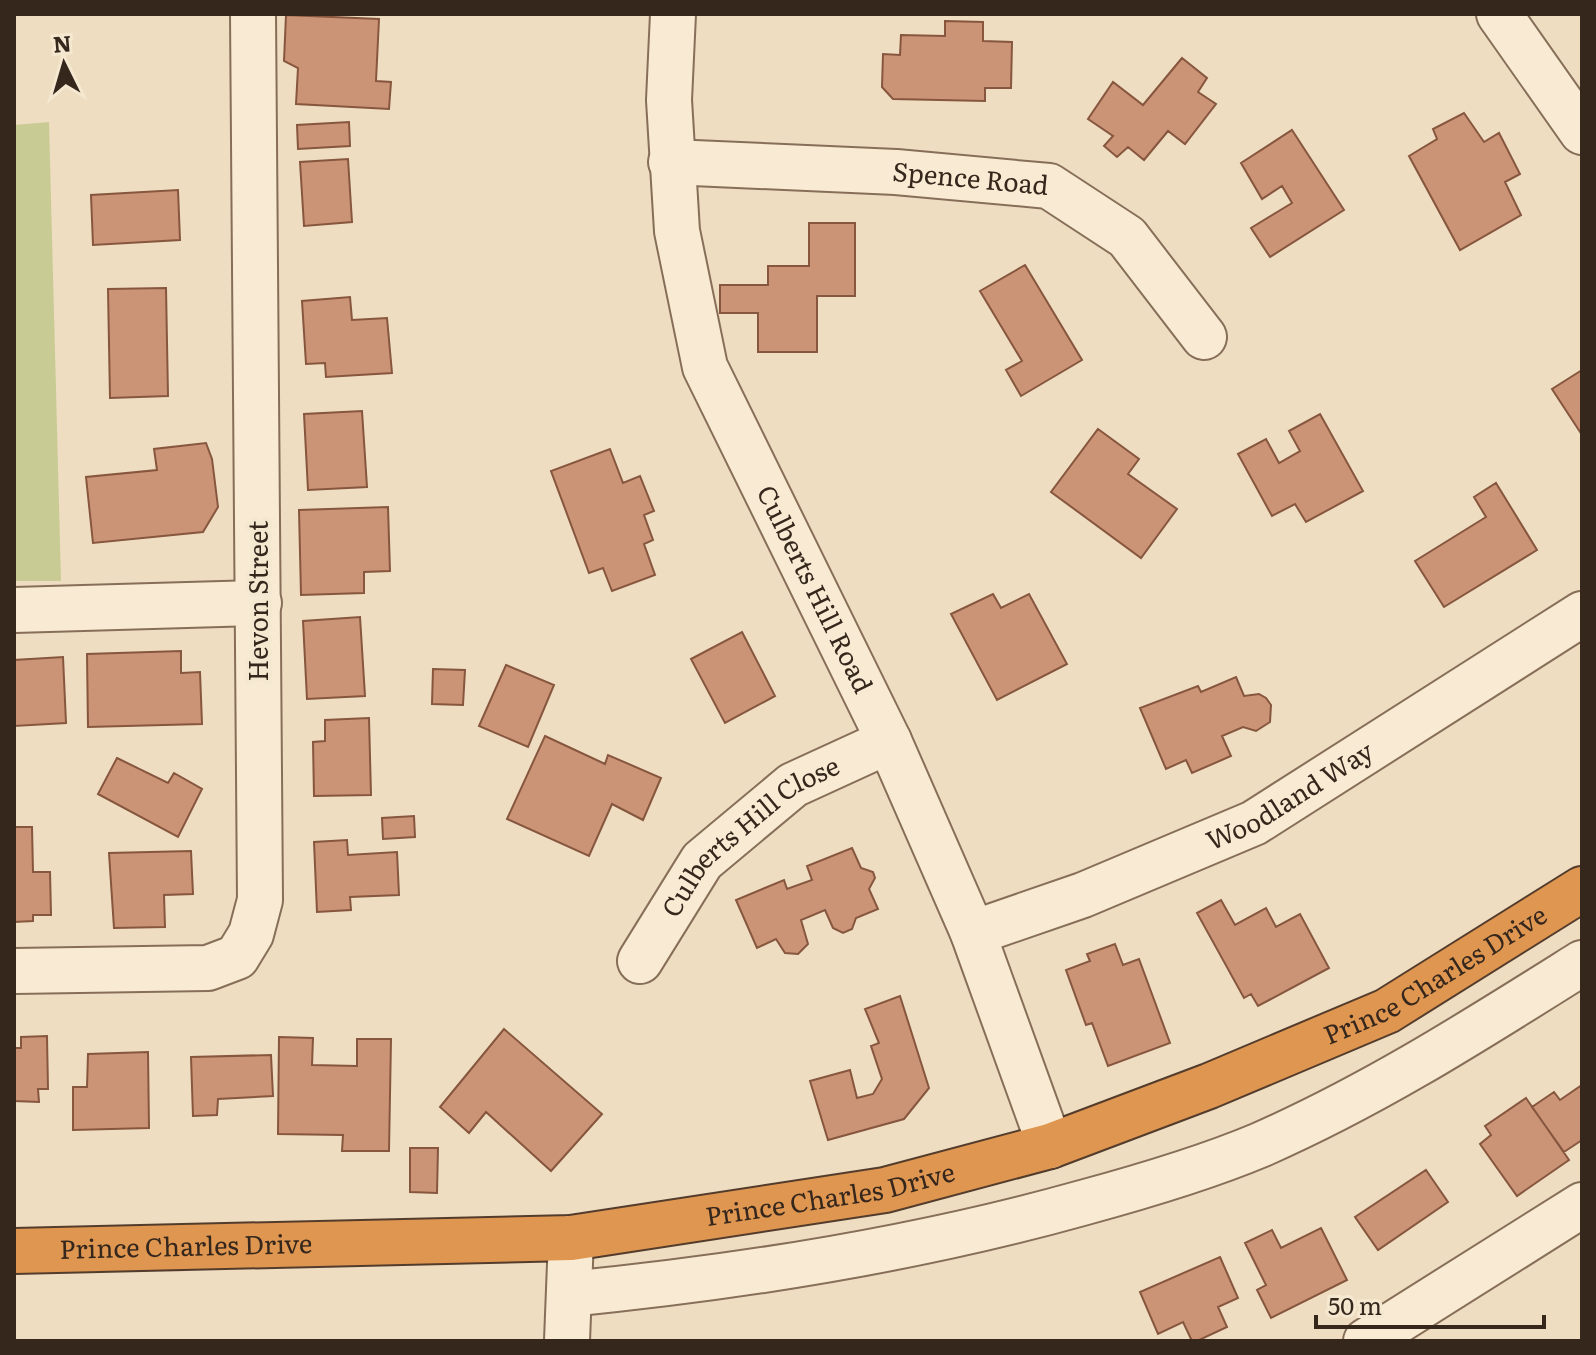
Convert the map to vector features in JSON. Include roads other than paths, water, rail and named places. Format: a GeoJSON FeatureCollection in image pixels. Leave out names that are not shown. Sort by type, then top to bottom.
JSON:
{"type":"FeatureCollection","features":[{"type":"Feature","properties":{"kind":"highway","name":"Prince Charles Drive"},"geometry":{"type":"LineString","coordinates":[[14,1251],[571,1238],[885,1190],[1050,1146],[1209,1086],[1387,1011],[1582,889]]}},
{"type":"Feature","properties":{"kind":"street","name":"Hevon Street"},"geometry":{"type":"LineString","coordinates":[[14,971],[208,968],[237,957],[251,934],[260,900],[253,14]]}},
{"type":"Feature","properties":{"kind":"street","name":"Culberts Hill Road"},"geometry":{"type":"LineString","coordinates":[[673,14],[669,100],[677,231],[705,367],[889,741],[973,933],[1050,1146]]}},
{"type":"Feature","properties":{"kind":"street"},"geometry":{"type":"LineString","coordinates":[[1499,14],[1582,132]]}},
{"type":"Feature","properties":{"kind":"street","name":"Spence Road"},"geometry":{"type":"LineString","coordinates":[[671,162],[896,172],[1049,186],[1127,237],[1204,337]]}},
{"type":"Feature","properties":{"kind":"street"},"geometry":{"type":"LineString","coordinates":[[14,610],[259,603]]}},
{"type":"Feature","properties":{"kind":"street","name":"Woodland Way"},"geometry":{"type":"LineString","coordinates":[[973,933],[1083,895],[1254,823],[1582,614]]}},
{"type":"Feature","properties":{"kind":"street","name":"Culberts Hill Close"},"geometry":{"type":"LineString","coordinates":[[640,961],[702,861],[793,785],[889,741]]}},
{"type":"Feature","properties":{"kind":"street"},"geometry":{"type":"LineString","coordinates":[[569,1294],[645,1286],[873,1252],[993,1228],[1131,1189],[1258,1146],[1362,1096],[1582,963]]}},
{"type":"Feature","properties":{"kind":"street"},"geometry":{"type":"LineString","coordinates":[[1366,1341],[1582,1205]]}},
{"type":"Feature","properties":{"kind":"street"},"geometry":{"type":"LineString","coordinates":[[567,1341],[571,1238]]}}]}
